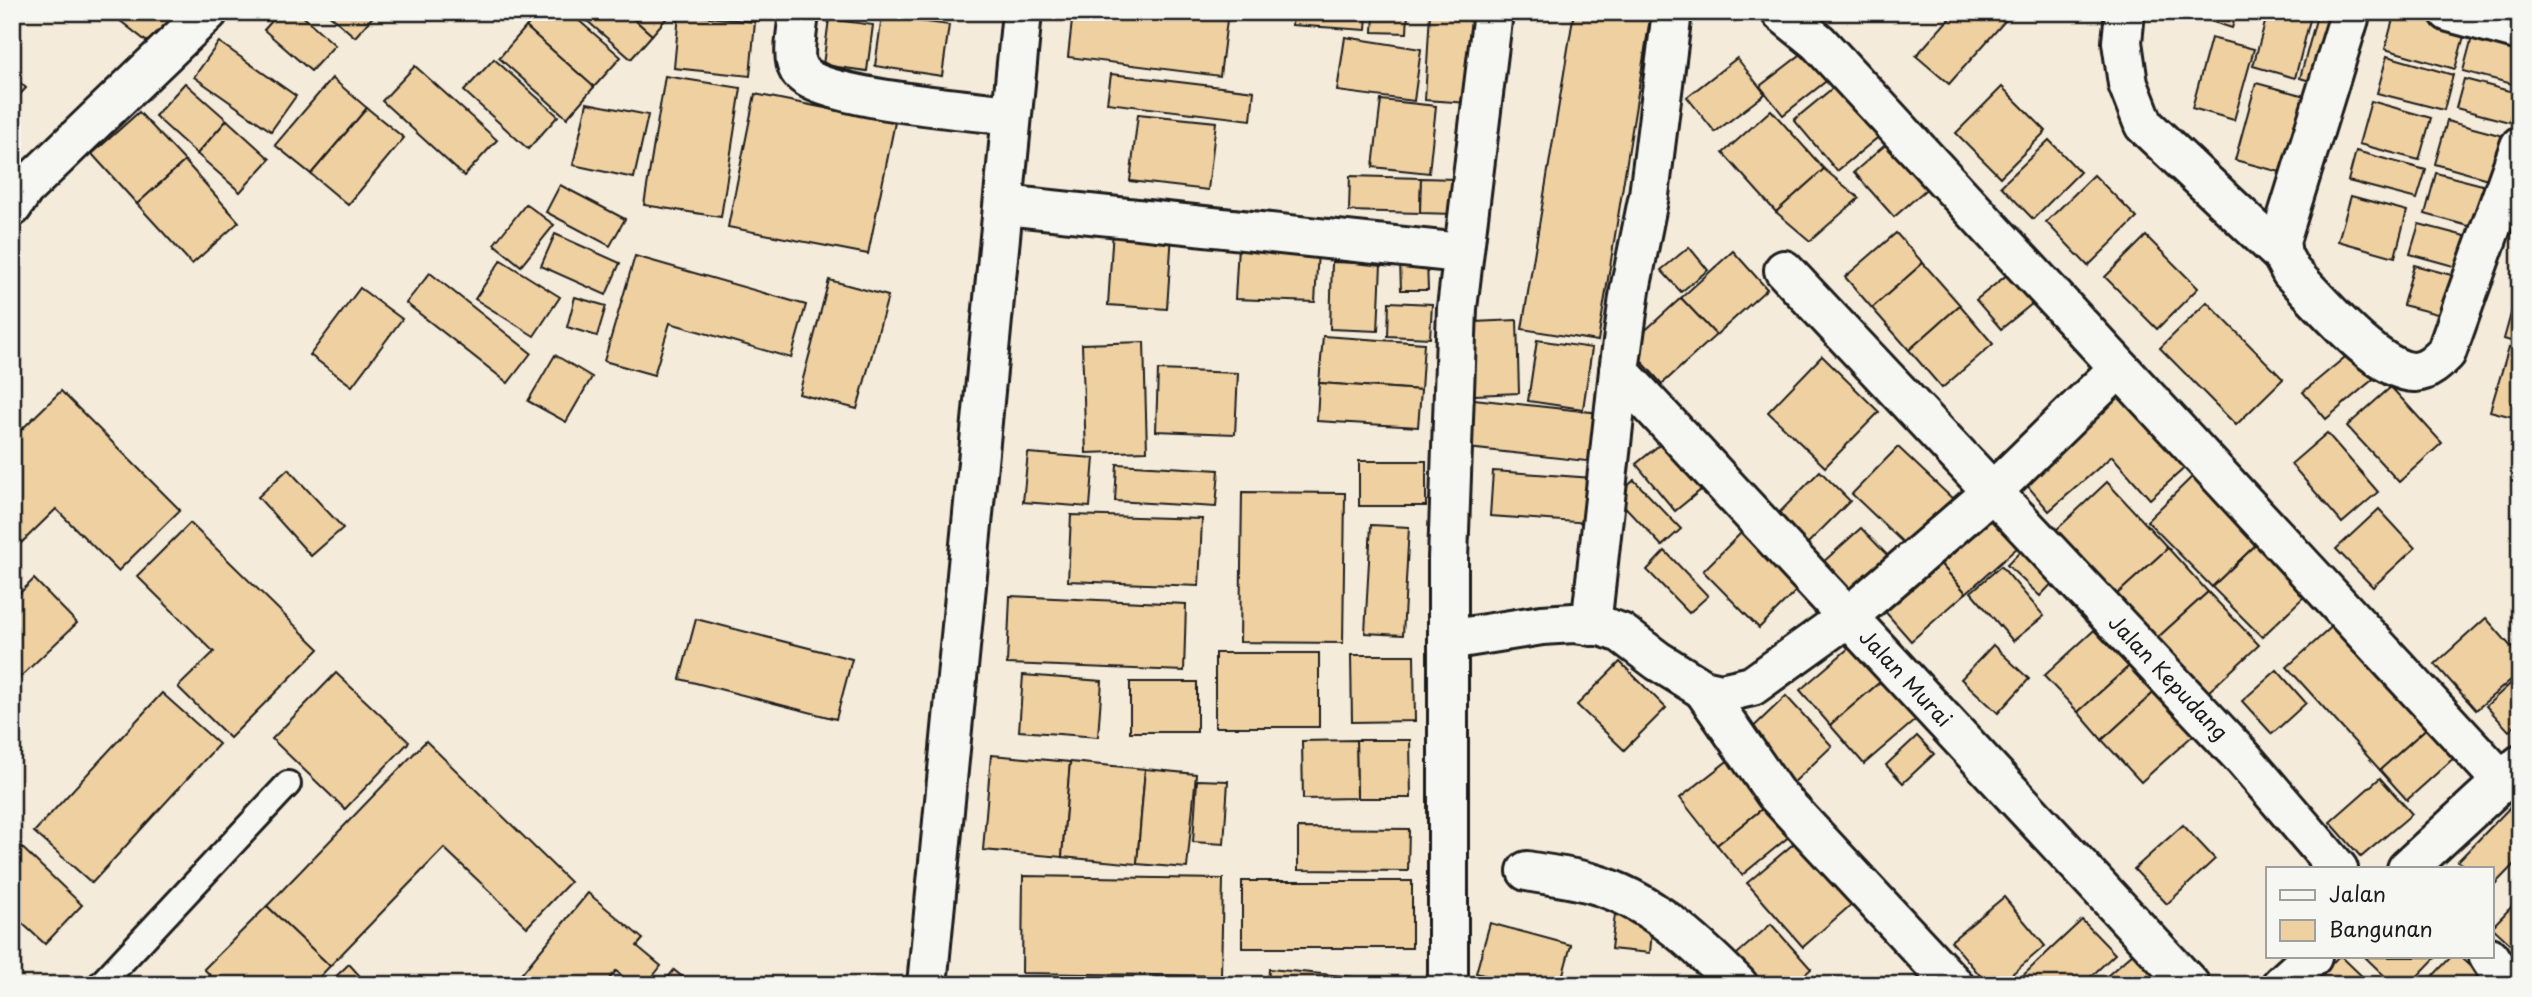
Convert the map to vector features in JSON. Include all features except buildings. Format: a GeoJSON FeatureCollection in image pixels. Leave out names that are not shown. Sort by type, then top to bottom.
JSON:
{"type":"FeatureCollection","features":[{"type":"Feature","properties":{"kind":"street"},"geometry":{"type":"LineString","coordinates":[[12,207],[24,189],[208,12]]}},
{"type":"Feature","properties":{"kind":"street"},"geometry":{"type":"LineString","coordinates":[[799,12],[797,67],[806,79],[840,93],[1011,115]]}},
{"type":"Feature","properties":{"kind":"street"},"geometry":{"type":"LineString","coordinates":[[927,985],[1022,12]]}},
{"type":"Feature","properties":{"kind":"street"},"geometry":{"type":"LineString","coordinates":[[1448,985],[1448,559],[1461,253],[1493,12]]}},
{"type":"Feature","properties":{"kind":"street"},"geometry":{"type":"LineString","coordinates":[[1591,626],[1619,371],[1630,290],[1649,195],[1672,12]]}},
{"type":"Feature","properties":{"kind":"street"},"geometry":{"type":"LineString","coordinates":[[1781,12],[1818,42],[2119,368],[2510,772],[2413,867]]}},
{"type":"Feature","properties":{"kind":"street"},"geometry":{"type":"LineString","coordinates":[[2125,12],[2122,42],[2128,84],[2144,125],[2282,255],[2291,272],[2358,339],[2390,366],[2414,372],[2431,368],[2446,354],[2520,146]]}},
{"type":"Feature","properties":{"kind":"street"},"geometry":{"type":"LineString","coordinates":[[2282,255],[2280,241],[2351,12]]}},
{"type":"Feature","properties":{"kind":"street"},"geometry":{"type":"LineString","coordinates":[[2449,12],[2520,32]]}},
{"type":"Feature","properties":{"kind":"street"},"geometry":{"type":"LineString","coordinates":[[1004,205],[1461,253]]}},
{"type":"Feature","properties":{"kind":"street","name":"Jalan Kepudang"},"geometry":{"type":"LineString","coordinates":[[1784,270],[2244,759],[2336,867]]}},
{"type":"Feature","properties":{"kind":"street"},"geometry":{"type":"LineString","coordinates":[[1448,640],[1542,625],[1591,626],[1621,633],[1658,661],[1703,689],[1721,693],[1752,687],[1849,616],[1991,493],[2119,368]]}},
{"type":"Feature","properties":{"kind":"street","name":"Jalan Murai"},"geometry":{"type":"LineString","coordinates":[[1619,371],[2190,985]]}},
{"type":"Feature","properties":{"kind":"street"},"geometry":{"type":"LineString","coordinates":[[1703,689],[1775,793],[1954,985]]}},
{"type":"Feature","properties":{"kind":"street"},"geometry":{"type":"LineString","coordinates":[[1527,871],[1593,883],[1632,900],[1689,935],[1738,985]]}},
{"type":"Feature","properties":{"kind":"street"},"geometry":{"type":"LineString","coordinates":[[2281,985],[2311,958]]}},
{"type":"Feature","properties":{"kind":"street"},"geometry":{"type":"LineString","coordinates":[[2490,958],[2507,985]]}},
{"type":"Feature","properties":{"kind":"lane"},"geometry":{"type":"LineString","coordinates":[[100,985],[288,784]]}}]}
